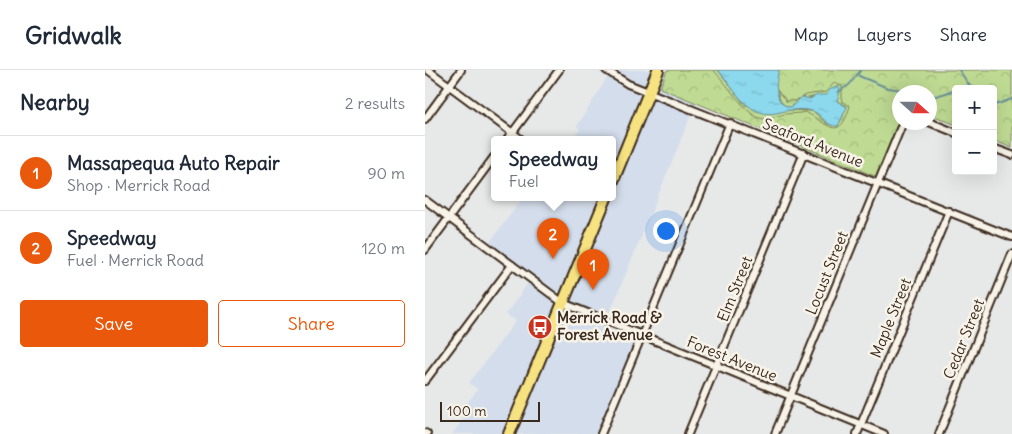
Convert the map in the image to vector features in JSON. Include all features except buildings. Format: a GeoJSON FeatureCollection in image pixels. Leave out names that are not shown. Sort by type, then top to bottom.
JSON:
{"type":"FeatureCollection","features":[{"type":"Feature","properties":{"kind":"main road"},"geometry":{"type":"LineString","coordinates":[[616,173],[657,70]]}},
{"type":"Feature","properties":{"kind":"main road"},"geometry":{"type":"LineString","coordinates":[[509,434],[603,201]]}},
{"type":"Feature","properties":{"kind":"street"},"geometry":{"type":"LineString","coordinates":[[428,70],[516,136]]}},
{"type":"Feature","properties":{"kind":"street"},"geometry":{"type":"LineString","coordinates":[[425,119],[461,70]]}},
{"type":"Feature","properties":{"kind":"street"},"geometry":{"type":"LineString","coordinates":[[510,136],[559,70]]}},
{"type":"Feature","properties":{"kind":"street","name":"Seaford Avenue"},"geometry":{"type":"LineString","coordinates":[[606,70],[623,82],[730,123],[1012,237]]}},
{"type":"Feature","properties":{"kind":"street"},"geometry":{"type":"LineString","coordinates":[[601,434],[730,123]]}},
{"type":"Feature","properties":{"kind":"street"},"geometry":{"type":"LineString","coordinates":[[937,125],[952,131]]}},
{"type":"Feature","properties":{"kind":"street","name":"Locust Street"},"geometry":{"type":"LineString","coordinates":[[775,434],[900,130]]}},
{"type":"Feature","properties":{"kind":"street"},"geometry":{"type":"LineString","coordinates":[[997,149],[1012,155]]}},
{"type":"Feature","properties":{"kind":"street","name":"Elm Street"},"geometry":{"type":"LineString","coordinates":[[688,434],[804,153]]}},
{"type":"Feature","properties":{"kind":"street"},"geometry":{"type":"LineString","coordinates":[[425,250],[491,161]]}},
{"type":"Feature","properties":{"kind":"street","name":"Forest Avenue"},"geometry":{"type":"LineString","coordinates":[[425,200],[563,303],[884,434]]}},
{"type":"Feature","properties":{"kind":"street","name":"Maple Street"},"geometry":{"type":"LineString","coordinates":[[857,434],[949,211]]}},
{"type":"Feature","properties":{"kind":"street","name":"Cedar Street"},"geometry":{"type":"LineString","coordinates":[[939,434],[1012,254]]}},
{"type":"Feature","properties":{"kind":"street"},"geometry":{"type":"LineString","coordinates":[[425,381],[512,265]]}},
{"type":"Feature","properties":{"kind":"shaded area"},"geometry":{"type":"Polygon","coordinates":[[[602,70],[667,70],[660,88],[696,103],[604,327],[635,339],[597,434],[452,434],[466,415],[461,411],[478,389],[469,383],[516,321],[506,314],[533,276],[489,243],[521,201],[616,201],[616,136],[575,136],[580,129],[577,126],[607,78],[600,73],[602,70]]]}},
{"type":"Feature","properties":{"kind":"green space"},"geometry":{"type":"Polygon","coordinates":[[[667,70],[1012,70],[1012,148],[997,142],[997,85],[952,85],[952,123],[937,117],[937,85],[892,85],[892,130],[895,130],[877,177],[660,88],[667,70]]]}},
{"type":"Feature","properties":{"kind":"green space"},"geometry":{"type":"Polygon","coordinates":[[[713,70],[718,70],[745,105],[780,112],[786,110],[813,111],[827,124],[838,126],[847,106],[837,101],[838,97],[813,97],[802,100],[791,107],[781,102],[777,90],[787,102],[788,100],[795,101],[805,95],[826,92],[834,83],[842,86],[842,101],[850,106],[842,125],[837,127],[826,125],[805,112],[766,119],[759,118],[742,104],[713,70]]]}},
{"type":"Feature","properties":{"kind":"water"},"geometry":{"type":"Polygon","coordinates":[[[718,70],[779,70],[777,93],[785,106],[791,107],[802,97],[810,99],[817,95],[827,95],[829,90],[839,86],[840,92],[837,101],[847,107],[838,126],[830,125],[819,115],[809,110],[801,109],[770,114],[760,112],[752,108],[737,95],[718,70]]]}},
{"type":"Feature","properties":{"kind":"waterway"},"geometry":{"type":"LineString","coordinates":[[838,92],[849,85],[861,70]]}},
{"type":"Feature","properties":{"kind":"waterway"},"geometry":{"type":"LineString","coordinates":[[959,70],[969,85]]}},
{"type":"Feature","properties":{"kind":"waterway"},"geometry":{"type":"LineString","coordinates":[[859,76],[892,89]]}},
{"type":"Feature","properties":{"kind":"waterway"},"geometry":{"type":"LineString","coordinates":[[937,96],[952,91]]}},
{"type":"Feature","properties":{"kind":"waterway"},"geometry":{"type":"LineString","coordinates":[[997,104],[1012,99]]}},
{"type":"Feature","properties":{"kind":"place","name":"Speedway"},"geometry":{"type":"Point","coordinates":[553,259]}},
{"type":"Feature","properties":{"kind":"place","name":"Massapequa Auto Repair"},"geometry":{"type":"Point","coordinates":[593,290]}},
{"type":"Feature","properties":{"kind":"place","name":"Merrick Road & Forest Avenue"},"geometry":{"type":"Point","coordinates":[540,327]}}]}
